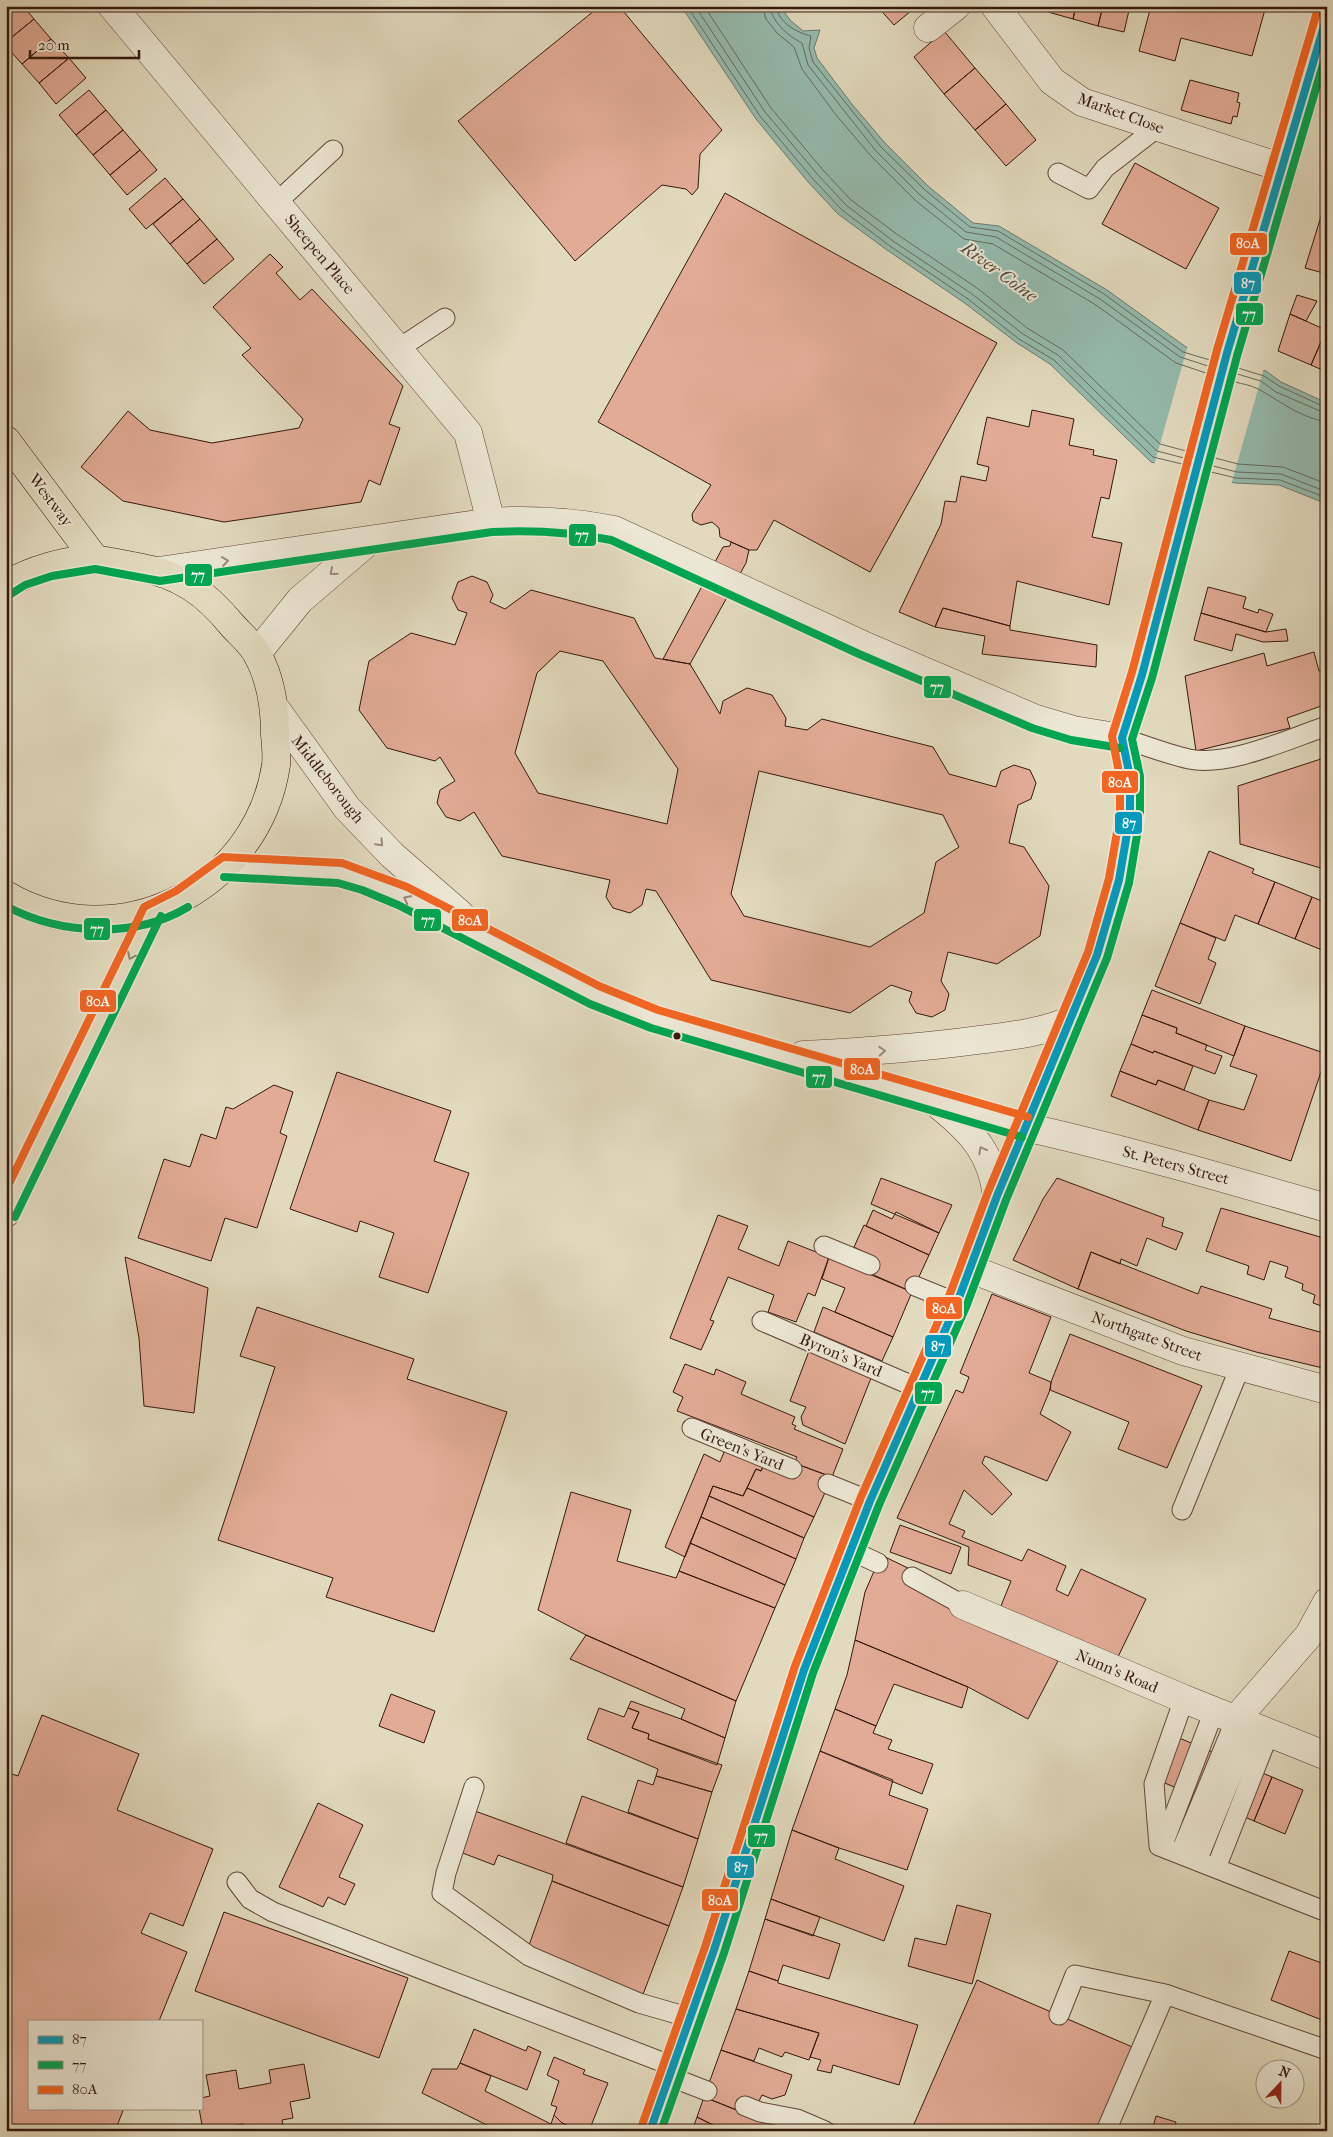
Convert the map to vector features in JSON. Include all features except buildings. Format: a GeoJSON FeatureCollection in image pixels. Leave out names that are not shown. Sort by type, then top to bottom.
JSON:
{"type":"FeatureCollection","features":[{"type":"Feature","properties":{"kind":"main road","name":"Westway"},"geometry":{"type":"LineString","coordinates":[[6,440],[96,559]]}},
{"type":"Feature","properties":{"kind":"main road"},"geometry":{"type":"LineString","coordinates":[[6,585],[21,576],[50,566],[96,559],[159,571],[191,586],[214,603],[257,653],[275,708],[276,763],[269,796],[251,835],[225,867],[181,900],[152,912],[99,921],[64,918],[25,906],[6,895]]}},
{"type":"Feature","properties":{"kind":"main road"},"geometry":{"type":"LineString","coordinates":[[6,1213],[152,912]]}},
{"type":"Feature","properties":{"kind":"street","name":"Sheepen Place"},"geometry":{"type":"LineString","coordinates":[[112,6],[468,433],[491,522]]}},
{"type":"Feature","properties":{"kind":"street"},"geometry":{"type":"LineString","coordinates":[[928,28],[956,6]]}},
{"type":"Feature","properties":{"kind":"street","name":"Market Close"},"geometry":{"type":"LineString","coordinates":[[995,6],[1052,81],[1082,102],[1283,168]]}},
{"type":"Feature","properties":{"kind":"street"},"geometry":{"type":"LineString","coordinates":[[650,2131],[673,2072],[804,1670],[870,1501],[971,1270],[997,1196],[1097,955],[1122,866],[1130,816],[1130,777],[1122,738],[1142,675],[1192,478],[1327,15]]}},
{"type":"Feature","properties":{"kind":"street"},"geometry":{"type":"LineString","coordinates":[[159,571],[491,522],[525,519],[577,523],[614,530],[863,645],[1036,719],[1073,730],[1122,738]]}},
{"type":"Feature","properties":{"kind":"street"},"geometry":{"type":"LineString","coordinates":[[257,653],[300,600],[370,540]]}},
{"type":"Feature","properties":{"kind":"street","name":"Middleborough"},"geometry":{"type":"LineString","coordinates":[[275,708],[347,808],[392,855],[496,946]]}},
{"type":"Feature","properties":{"kind":"street","name":"Middleborough"},"geometry":{"type":"LineString","coordinates":[[225,867],[340,874],[402,896],[496,946],[595,995],[655,1019],[937,1103],[1025,1127]]}},
{"type":"Feature","properties":{"kind":"street","name":"Middleborough"},"geometry":{"type":"LineString","coordinates":[[781,1056],[886,1051],[951,1044],[1049,1030],[1071,1020]]}},
{"type":"Feature","properties":{"kind":"street","name":"Middleborough"},"geometry":{"type":"LineString","coordinates":[[937,1103],[962,1124],[978,1142],[994,1177],[997,1196]]}},
{"type":"Feature","properties":{"kind":"street","name":"St. Peters Street"},"geometry":{"type":"LineString","coordinates":[[1025,1127],[1079,1139],[1251,1185],[1327,1208]]}},
{"type":"Feature","properties":{"kind":"street","name":"Northgate Street"},"geometry":{"type":"LineString","coordinates":[[971,1270],[1183,1351],[1327,1390]]}},
{"type":"Feature","properties":{"kind":"street"},"geometry":{"type":"LineString","coordinates":[[1242,1722],[1309,1635],[1327,1602]]}},
{"type":"Feature","properties":{"kind":"street","name":"Nunn's Road"},"geometry":{"type":"LineString","coordinates":[[963,1605],[1184,1700],[1327,1756]]}},
{"type":"Feature","properties":{"kind":"lane"},"geometry":{"type":"LineString","coordinates":[[1058,173],[1089,188],[1105,168],[1158,127]]}},
{"type":"Feature","properties":{"kind":"lane"},"geometry":{"type":"LineString","coordinates":[[276,203],[333,150]]}},
{"type":"Feature","properties":{"kind":"lane"},"geometry":{"type":"LineString","coordinates":[[398,349],[445,318]]}},
{"type":"Feature","properties":{"kind":"lane"},"geometry":{"type":"LineString","coordinates":[[1122,738],[1189,758],[1217,760],[1256,750],[1327,726]]}},
{"type":"Feature","properties":{"kind":"lane"},"geometry":{"type":"LineString","coordinates":[[824,1246],[870,1265]]}},
{"type":"Feature","properties":{"kind":"lane"},"geometry":{"type":"LineString","coordinates":[[915,1286],[957,1303]]}},
{"type":"Feature","properties":{"kind":"lane","name":"Byron's Yard"},"geometry":{"type":"LineString","coordinates":[[762,1321],[920,1389]]}},
{"type":"Feature","properties":{"kind":"lane"},"geometry":{"type":"LineString","coordinates":[[1182,1510],[1240,1367]]}},
{"type":"Feature","properties":{"kind":"lane","name":"Green's Yard"},"geometry":{"type":"LineString","coordinates":[[692,1428],[792,1469]]}},
{"type":"Feature","properties":{"kind":"lane"},"geometry":{"type":"LineString","coordinates":[[828,1484],[870,1501]]}},
{"type":"Feature","properties":{"kind":"lane"},"geometry":{"type":"LineString","coordinates":[[852,1551],[878,1563]]}},
{"type":"Feature","properties":{"kind":"lane","name":"Nunn's Road"},"geometry":{"type":"LineString","coordinates":[[912,1576],[963,1605]]}},
{"type":"Feature","properties":{"kind":"lane"},"geometry":{"type":"LineString","coordinates":[[1184,1700],[1154,1784],[1159,1846],[1327,1912]]}},
{"type":"Feature","properties":{"kind":"lane"},"geometry":{"type":"LineString","coordinates":[[1171,1850],[1242,1722]]}},
{"type":"Feature","properties":{"kind":"lane"},"geometry":{"type":"LineString","coordinates":[[1198,1861],[1242,1722]]}},
{"type":"Feature","properties":{"kind":"lane"},"geometry":{"type":"LineString","coordinates":[[1216,1868],[1242,1722]]}},
{"type":"Feature","properties":{"kind":"lane"},"geometry":{"type":"LineString","coordinates":[[474,1787],[446,1874],[442,1893],[529,1956],[639,2003],[691,2018]]}},
{"type":"Feature","properties":{"kind":"lane"},"geometry":{"type":"LineString","coordinates":[[237,1882],[250,1900],[273,1912],[673,2072],[707,2091]]}},
{"type":"Feature","properties":{"kind":"lane"},"geometry":{"type":"LineString","coordinates":[[1059,2015],[1075,1975],[1165,1994],[1327,2050]]}},
{"type":"Feature","properties":{"kind":"lane"},"geometry":{"type":"LineString","coordinates":[[1106,2131],[1165,1994]]}},
{"type":"Feature","properties":{"kind":"lane"},"geometry":{"type":"LineString","coordinates":[[745,2106],[760,2112],[797,2119],[825,2131]]}},
{"type":"Feature","properties":{"kind":"water","name":"River Colne"},"geometry":{"type":"Polygon","coordinates":[[[681,6],[780,6],[790,20],[803,31],[820,30],[814,48],[817,58],[851,103],[885,143],[928,186],[973,223],[999,226],[1107,290],[1186,347],[1266,371],[1281,382],[1327,403],[1327,504],[1279,485],[1235,483],[1151,462],[1050,364],[1017,343],[966,304],[838,214],[809,183],[756,119],[681,6]]]}},
{"type":"Feature","properties":{"kind":"pier"},"geometry":{"type":"Polygon","coordinates":[[[1188,345],[1264,368],[1231,485],[1154,465],[1188,345]]]}},
{"type":"Feature","properties":{"kind":"transit line","name":"80A"},"geometry":{"type":"LineString","coordinates":[[641,2128],[705,1947],[795,1666],[861,1497],[948,1299],[988,1192],[1088,952],[1109,878],[1120,815],[1120,778],[1112,736],[1132,672],[1217,350],[1317,12]]}},
{"type":"Feature","properties":{"kind":"transit line","name":"87"},"geometry":{"type":"LineString","coordinates":[[650,2131],[714,1950],[804,1670],[870,1501],[957,1303],[997,1196],[1097,955],[1119,880],[1130,816],[1130,777],[1122,738],[1142,675],[1227,353],[1327,16]]}},
{"type":"Feature","properties":{"kind":"transit line","name":"77"},"geometry":{"type":"LineString","coordinates":[[661,2131],[724,1953],[813,1673],[879,1505],[966,1307],[1006,1200],[1107,958],[1129,883],[1140,817],[1140,776],[1132,739],[1152,678],[1237,356],[1327,51]]}},
{"type":"Feature","properties":{"kind":"transit line","name":"77"},"geometry":{"type":"LineString","coordinates":[[11,594],[25,585],[52,576],[95,569],[160,581],[492,532],[522,531],[581,535],[611,540],[859,654],[1032,728],[1071,740],[1120,748]]}},
{"type":"Feature","properties":{"kind":"transit line","name":"80A"},"geometry":{"type":"LineString","coordinates":[[6,1190],[144,907],[176,891],[223,857],[342,863],[407,887],[599,986],[658,1010],[1028,1117]]}},
{"type":"Feature","properties":{"kind":"transit line","name":"77"},"geometry":{"type":"LineString","coordinates":[[224,877],[338,883],[362,890],[398,905],[590,1004],[651,1028],[1022,1137]]}},
{"type":"Feature","properties":{"kind":"transit line","name":"77"},"geometry":{"type":"LineString","coordinates":[[6,906],[27,916],[50,923],[97,929],[145,924],[167,917],[188,907]]}},
{"type":"Feature","properties":{"kind":"transit line","name":"77"},"geometry":{"type":"LineString","coordinates":[[15,1217],[161,916]]}}]}
